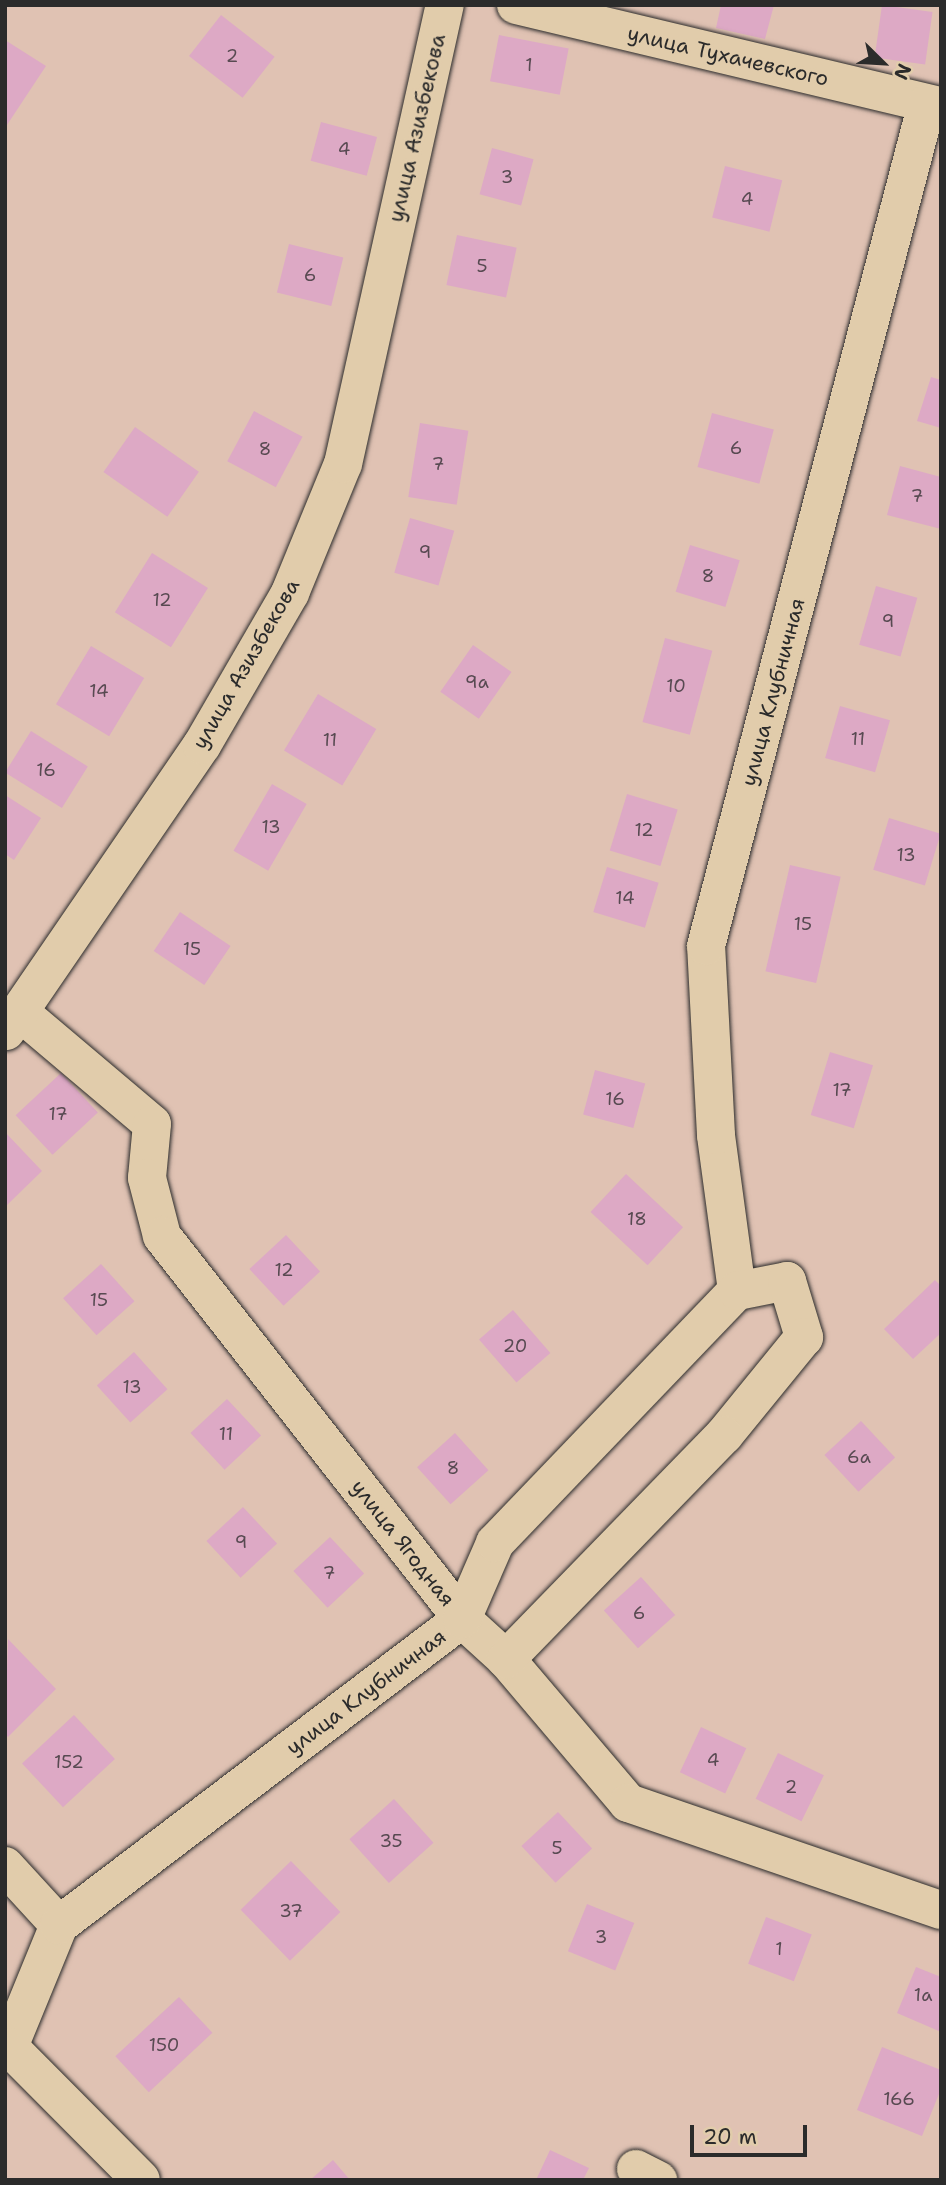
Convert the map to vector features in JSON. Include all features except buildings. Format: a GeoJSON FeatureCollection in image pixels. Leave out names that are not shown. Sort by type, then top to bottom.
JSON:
{"type":"FeatureCollection","features":[{"type":"Feature","properties":{"kind":"street","name":"улица Азизбекова"},"geometry":{"type":"LineString","coordinates":[[14,1023],[202,745],[290,593],[342,464],[444,5]]}},
{"type":"Feature","properties":{"kind":"street","name":"улица Тухачевского"},"geometry":{"type":"LineString","coordinates":[[516,5],[934,104]]}},
{"type":"Feature","properties":{"kind":"street","name":"улица Клубничная"},"geometry":{"type":"LineString","coordinates":[[59,1925],[462,1619],[495,1543],[737,1291],[716,1135],[706,946],[934,104]]}},
{"type":"Feature","properties":{"kind":"street","name":"улица Ягодная"},"geometry":{"type":"LineString","coordinates":[[14,1023],[152,1124],[147,1178],[162,1236],[462,1619],[506,1659],[628,1803],[941,1910]]}},
{"type":"Feature","properties":{"kind":"street"},"geometry":{"type":"LineString","coordinates":[[506,1659],[724,1436],[804,1337],[787,1282],[737,1291]]}},
{"type":"Feature","properties":{"kind":"street"},"geometry":{"type":"LineString","coordinates":[[5,1866],[59,1925],[9,2047],[141,2180]]}}]}
